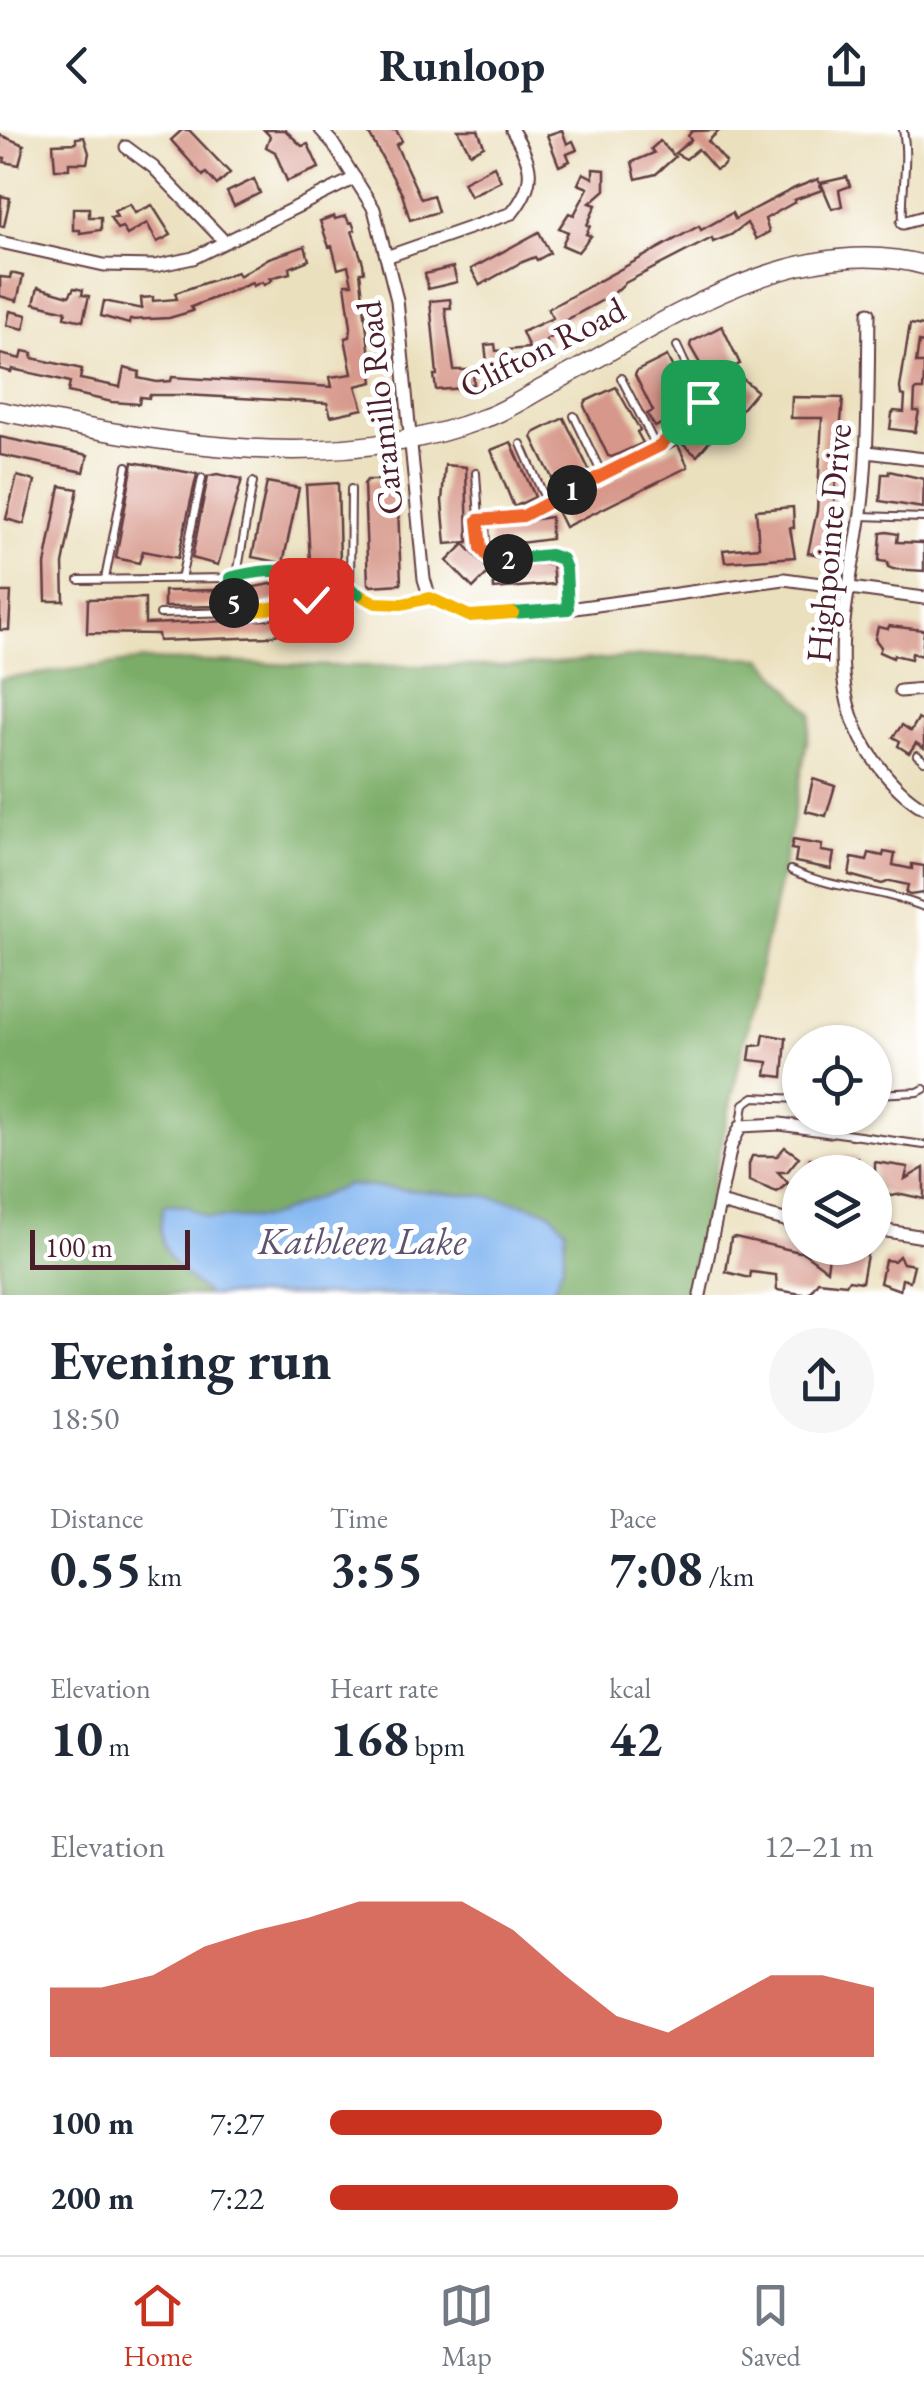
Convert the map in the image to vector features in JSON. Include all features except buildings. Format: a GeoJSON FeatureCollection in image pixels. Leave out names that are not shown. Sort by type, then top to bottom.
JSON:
{"type":"FeatureCollection","features":[{"type":"Feature","properties":{"kind":"main road","name":"Clifton Road"},"geometry":{"type":"LineString","coordinates":[[0,411],[137,438],[231,448],[341,448],[412,437],[486,418],[680,312],[772,271],[849,259],[903,260],[924,266]]}},
{"type":"Feature","properties":{"kind":"street","name":"Caramillo Road"},"geometry":{"type":"LineString","coordinates":[[321,130],[374,209],[397,300],[424,579],[430,598]]}},
{"type":"Feature","properties":{"kind":"street"},"geometry":{"type":"LineString","coordinates":[[386,256],[512,213],[525,197],[531,174],[525,151],[512,130]]}},
{"type":"Feature","properties":{"kind":"street"},"geometry":{"type":"LineString","coordinates":[[126,147],[153,167],[224,240]]}},
{"type":"Feature","properties":{"kind":"street"},"geometry":{"type":"LineString","coordinates":[[0,242],[104,265],[155,266],[193,258],[355,178]]}},
{"type":"Feature","properties":{"kind":"street"},"geometry":{"type":"LineString","coordinates":[[904,223],[924,217]]}},
{"type":"Feature","properties":{"kind":"street","name":"Highpointe Drive"},"geometry":{"type":"LineString","coordinates":[[869,313],[867,452],[842,652],[846,705],[860,740],[888,778],[924,808]]}},
{"type":"Feature","properties":{"kind":"street"},"geometry":{"type":"LineString","coordinates":[[867,452],[924,459]]}},
{"type":"Feature","properties":{"kind":"street"},"geometry":{"type":"LineString","coordinates":[[430,598],[469,616],[568,609],[784,579],[924,598]]}},
{"type":"Feature","properties":{"kind":"street"},"geometry":{"type":"LineString","coordinates":[[900,691],[924,690]]}},
{"type":"Feature","properties":{"kind":"street"},"geometry":{"type":"LineString","coordinates":[[700,1295],[731,1146],[747,1125],[782,1124]]}},
{"type":"Feature","properties":{"kind":"street"},"geometry":{"type":"LineString","coordinates":[[720,1203],[782,1219]]}},
{"type":"Feature","properties":{"kind":"street"},"geometry":{"type":"LineString","coordinates":[[892,1232],[924,1237]]}},
{"type":"Feature","properties":{"kind":"lane"},"geometry":{"type":"LineString","coordinates":[[902,130],[907,150],[901,194],[904,223]]}},
{"type":"Feature","properties":{"kind":"lane"},"geometry":{"type":"LineString","coordinates":[[478,520],[523,516],[656,448],[703,402],[676,346]]}},
{"type":"Feature","properties":{"kind":"lane"},"geometry":{"type":"LineString","coordinates":[[621,378],[656,448]]}},
{"type":"Feature","properties":{"kind":"lane"},"geometry":{"type":"LineString","coordinates":[[702,406],[727,424]]}},
{"type":"Feature","properties":{"kind":"lane"},"geometry":{"type":"LineString","coordinates":[[574,416],[602,474]]}},
{"type":"Feature","properties":{"kind":"lane"},"geometry":{"type":"LineString","coordinates":[[522,444],[548,502]]}},
{"type":"Feature","properties":{"kind":"lane"},"geometry":{"type":"LineString","coordinates":[[105,578],[126,466]]}},
{"type":"Feature","properties":{"kind":"lane"},"geometry":{"type":"LineString","coordinates":[[476,473],[481,548],[488,557],[500,560],[550,555],[562,559],[568,609]]}},
{"type":"Feature","properties":{"kind":"lane"},"geometry":{"type":"LineString","coordinates":[[180,579],[202,478]]}},
{"type":"Feature","properties":{"kind":"lane"},"geometry":{"type":"LineString","coordinates":[[235,612],[234,576],[253,482]]}},
{"type":"Feature","properties":{"kind":"lane"},"geometry":{"type":"LineString","coordinates":[[350,589],[351,489]]}},
{"type":"Feature","properties":{"kind":"lane"},"geometry":{"type":"LineString","coordinates":[[861,516],[924,518]]}},
{"type":"Feature","properties":{"kind":"lane"},"geometry":{"type":"LineString","coordinates":[[79,580],[314,573],[333,578],[376,603],[402,604],[430,598]]}},
{"type":"Feature","properties":{"kind":"lane"},"geometry":{"type":"LineString","coordinates":[[160,614],[246,613],[311,600]]}},
{"type":"Feature","properties":{"kind":"lane"},"geometry":{"type":"LineString","coordinates":[[916,755],[924,761]]}},
{"type":"Feature","properties":{"kind":"lane"},"geometry":{"type":"LineString","coordinates":[[791,870],[844,889],[924,907]]}},
{"type":"Feature","properties":{"kind":"lane"},"geometry":{"type":"LineString","coordinates":[[892,1093],[924,1089]]}},
{"type":"Feature","properties":{"kind":"lane"},"geometry":{"type":"LineString","coordinates":[[747,1125],[744,1104],[754,1097],[782,1098]]}},
{"type":"Feature","properties":{"kind":"lane"},"geometry":{"type":"LineString","coordinates":[[857,1135],[924,1145]]}},
{"type":"Feature","properties":{"kind":"green space"},"geometry":{"type":"Polygon","coordinates":[[[660,655],[762,658],[812,714],[790,834],[688,1295],[0,1295],[0,679],[145,660],[519,666],[660,655]]]}},
{"type":"Feature","properties":{"kind":"water","name":"Kathleen Lake"},"geometry":{"type":"Polygon","coordinates":[[[347,1185],[486,1196],[549,1211],[566,1229],[563,1264],[552,1292],[208,1295],[176,1266],[164,1246],[164,1205],[185,1206],[208,1218],[267,1218],[347,1185]]]}},
{"type":"Feature","properties":{"kind":"route"},"geometry":{"type":"LineString","coordinates":[[311,600],[235,612],[230,578],[292,571],[314,573],[333,578],[376,603],[402,604],[430,598],[469,616],[568,609],[562,559],[550,555],[500,560],[488,557],[481,548],[478,520],[523,516],[660,446],[703,402]]}}]}
